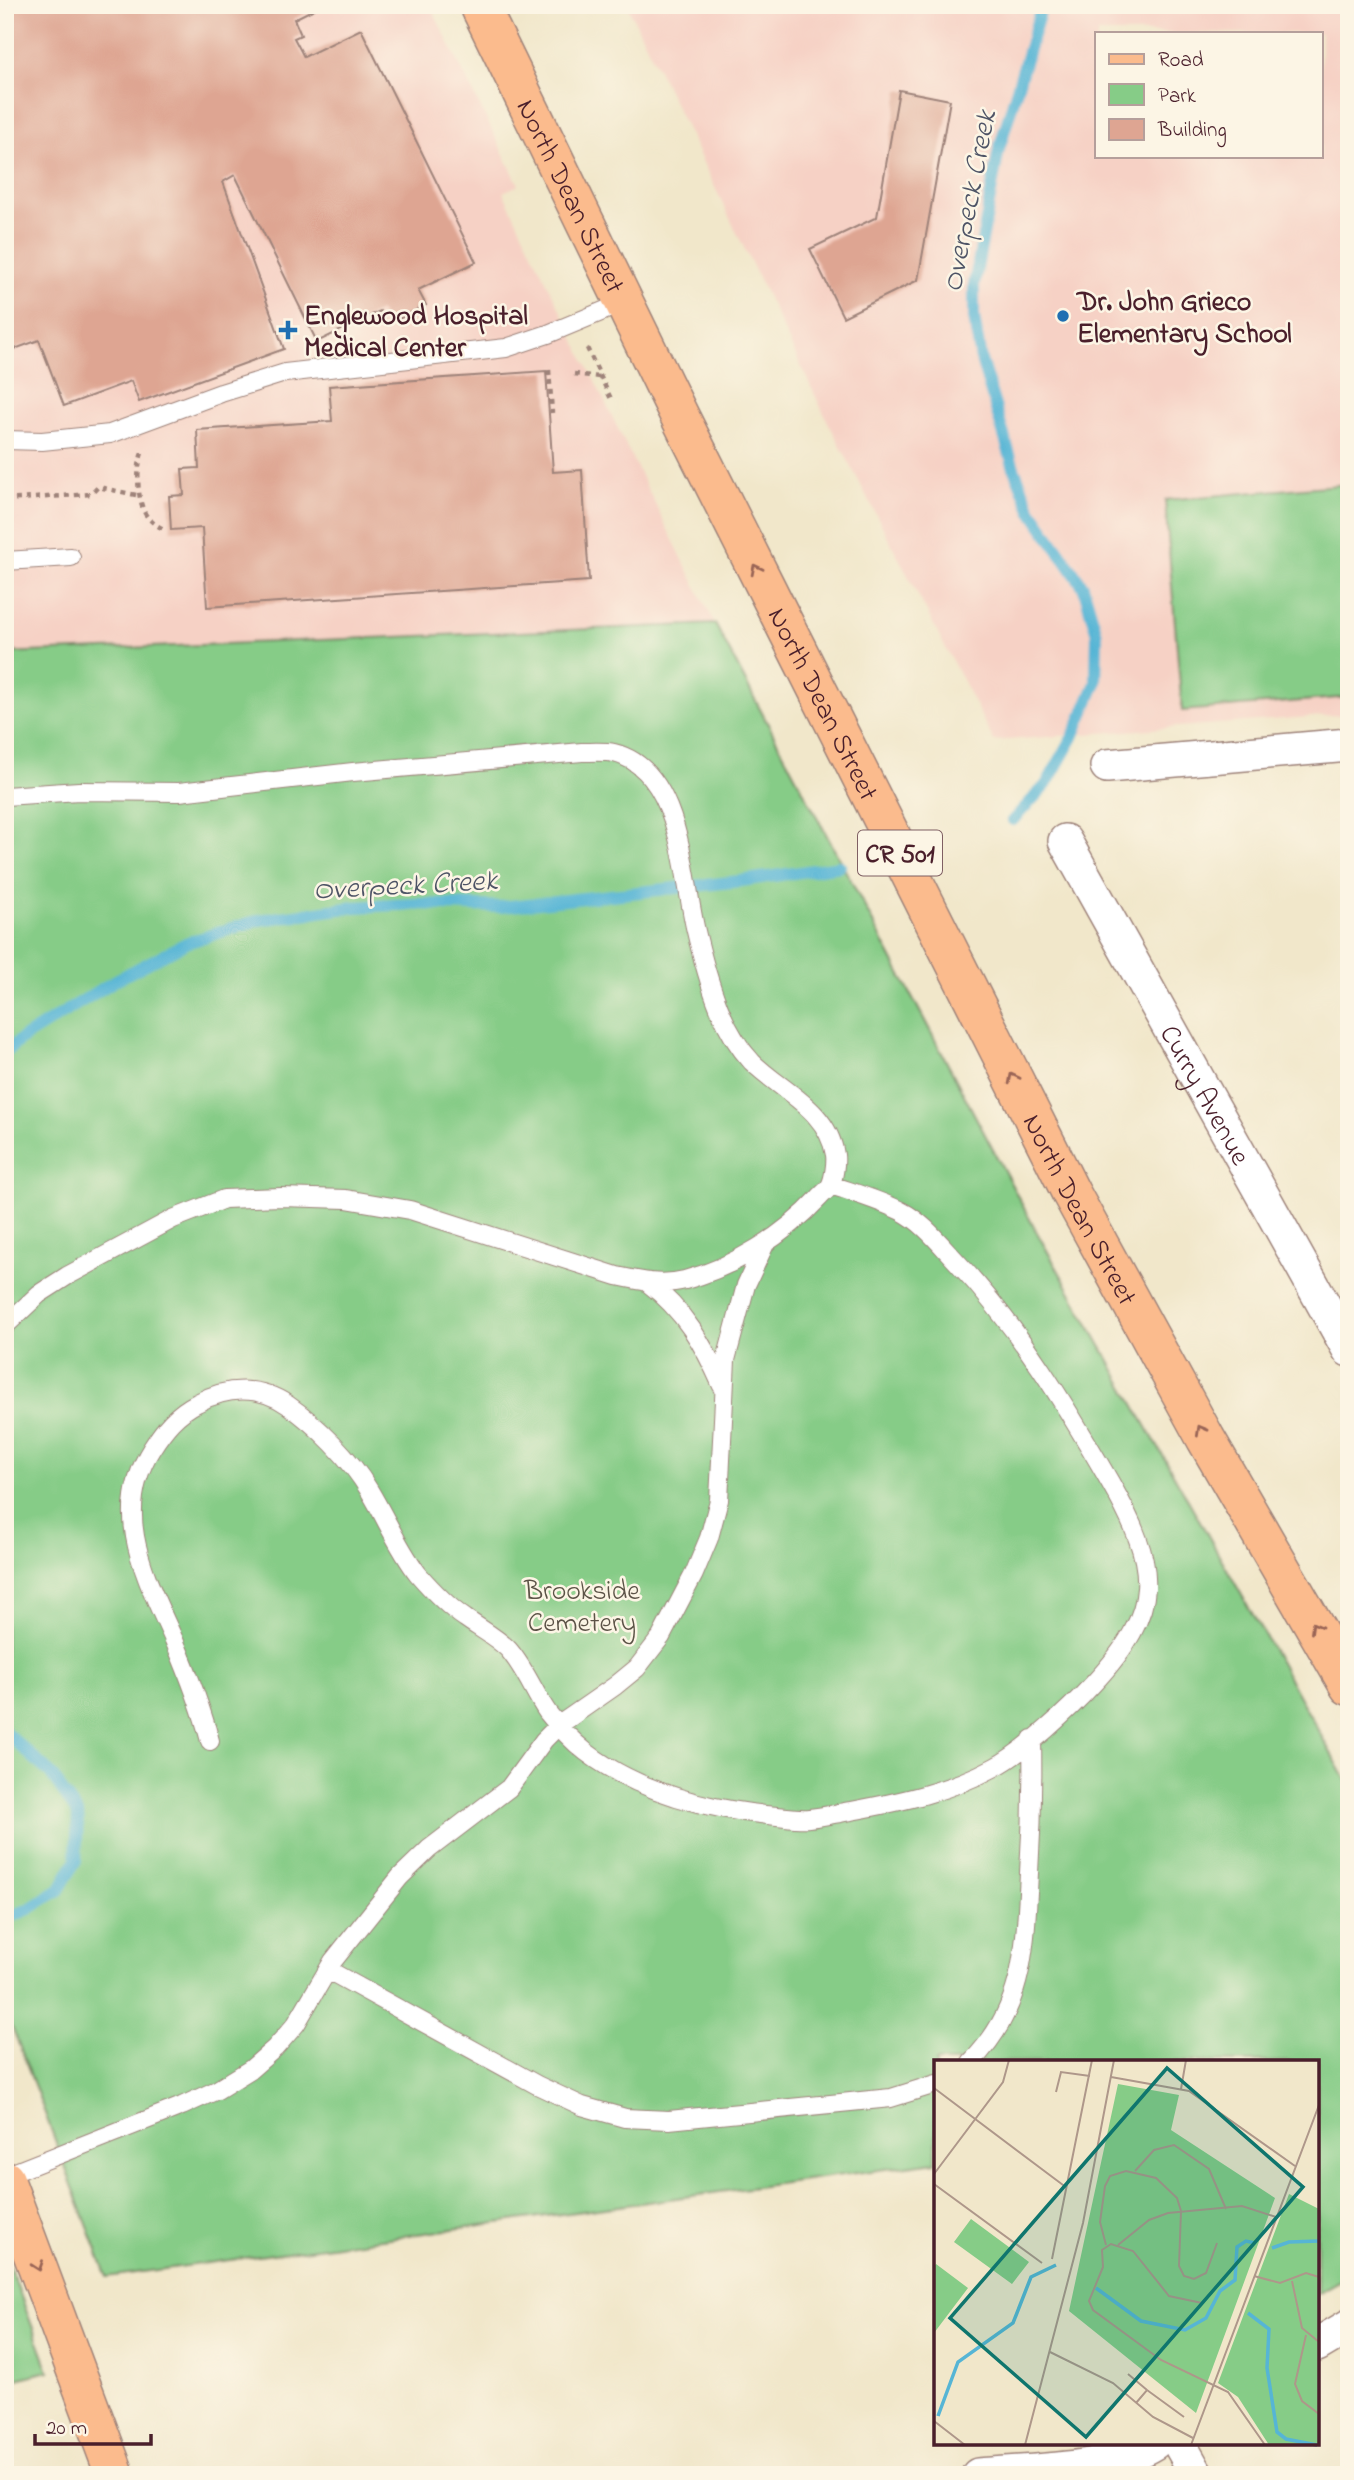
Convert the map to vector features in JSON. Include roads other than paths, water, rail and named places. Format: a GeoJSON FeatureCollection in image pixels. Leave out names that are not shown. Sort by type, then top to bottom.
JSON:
{"type":"FeatureCollection","features":[{"type":"Feature","properties":{"kind":"main road","name":"North Dean Street"},"geometry":{"type":"LineString","coordinates":[[479,5],[685,428],[1071,1192],[1206,1439],[1349,1686]]}},
{"type":"Feature","properties":{"kind":"main road"},"geometry":{"type":"LineString","coordinates":[[5,2178],[115,2475]]}},
{"type":"Feature","properties":{"kind":"street"},"geometry":{"type":"LineString","coordinates":[[1107,766],[1349,745]]}},
{"type":"Feature","properties":{"kind":"street","name":"Curry Avenue"},"geometry":{"type":"LineString","coordinates":[[1065,841],[1339,1316],[1349,1350]]}},
{"type":"Feature","properties":{"kind":"street"},"geometry":{"type":"LineString","coordinates":[[1319,2344],[1349,2326]]}},
{"type":"Feature","properties":{"kind":"street"},"geometry":{"type":"LineString","coordinates":[[978,2475],[1099,2464],[1132,2455],[1150,2445]]}},
{"type":"Feature","properties":{"kind":"street"},"geometry":{"type":"LineString","coordinates":[[1180,2445],[1197,2475]]}},
{"type":"Feature","properties":{"kind":"lane"},"geometry":{"type":"LineString","coordinates":[[5,440],[42,441],[110,434],[221,393],[285,373],[506,348],[625,302]]}},
{"type":"Feature","properties":{"kind":"lane"},"geometry":{"type":"LineString","coordinates":[[5,561],[71,557]]}},
{"type":"Feature","properties":{"kind":"lane"},"geometry":{"type":"LineString","coordinates":[[5,796],[79,791],[179,792],[367,771],[583,752],[614,753],[636,763],[653,780],[670,811],[678,833],[695,928],[718,1006],[735,1041],[753,1063],[809,1109],[830,1136],[835,1157],[831,1185],[808,1210],[766,1241],[717,1269],[683,1281],[648,1283],[617,1276],[410,1210],[346,1199],[224,1199],[173,1219],[67,1276],[40,1294],[5,1326]]}},
{"type":"Feature","properties":{"kind":"lane"},"geometry":{"type":"LineString","coordinates":[[211,1741],[197,1695],[139,1561],[131,1516],[136,1481],[147,1455],[166,1426],[188,1407],[214,1393],[237,1389],[260,1392],[283,1401],[311,1424],[362,1478],[392,1535],[415,1570],[435,1593],[459,1614],[505,1646],[519,1663],[548,1713],[571,1740],[614,1770],[661,1793],[744,1813],[806,1819],[880,1806],[954,1786],[999,1765],[1082,1697],[1113,1662],[1137,1627],[1147,1593],[1144,1555],[1124,1507],[1071,1415],[1021,1337],[975,1281],[930,1233],[905,1213],[831,1185]]}},
{"type":"Feature","properties":{"kind":"lane"},"geometry":{"type":"LineString","coordinates":[[5,2178],[182,2106],[217,2090],[251,2069],[275,2048],[296,2024],[328,1970],[400,1877],[429,1849],[509,1788],[558,1725],[637,1668],[661,1637],[694,1574],[709,1538],[719,1500],[726,1360],[750,1272],[766,1241]]}},
{"type":"Feature","properties":{"kind":"lane"},"geometry":{"type":"LineString","coordinates":[[648,1283],[678,1309],[693,1329],[725,1392]]}},
{"type":"Feature","properties":{"kind":"lane"},"geometry":{"type":"LineString","coordinates":[[973,2060],[989,2044],[1011,2003],[1025,1953],[1032,1826],[1032,1739]]}},
{"type":"Feature","properties":{"kind":"lane"},"geometry":{"type":"LineString","coordinates":[[328,1970],[537,2085],[582,2106],[625,2118],[669,2120],[891,2098],[934,2085]]}},
{"type":"Feature","properties":{"kind":"waterway","name":"Overpeck Creek"},"geometry":{"type":"LineString","coordinates":[[1013,820],[1046,785],[1073,737],[1096,683],[1097,634],[1083,586],[1031,510],[1014,468],[981,360],[974,317],[974,285],[999,149],[1042,5]]}},
{"type":"Feature","properties":{"kind":"waterway","name":"Overpeck Creek"},"geometry":{"type":"LineString","coordinates":[[5,1053],[20,1040],[116,980],[186,943],[259,920],[354,907],[418,904],[501,907],[741,881],[840,866]]}},
{"type":"Feature","properties":{"kind":"waterway","name":"Overpeck Creek"},"geometry":{"type":"LineString","coordinates":[[5,1732],[50,1773],[78,1814],[76,1860],[59,1890],[29,1909],[5,1919]]}},
{"type":"Feature","properties":{"kind":"place","name":"Dr. John Grieco Elementary School"},"geometry":{"type":"Point","coordinates":[1063,316]}},
{"type":"Feature","properties":{"kind":"place","name":"Englewood Hospital Medical Center"},"geometry":{"type":"Point","coordinates":[288,330]}},
{"type":"Feature","properties":{"kind":"park label","name":"Brookside Cemetery"},"geometry":{"type":"Point","coordinates":[582,1605]}}]}
